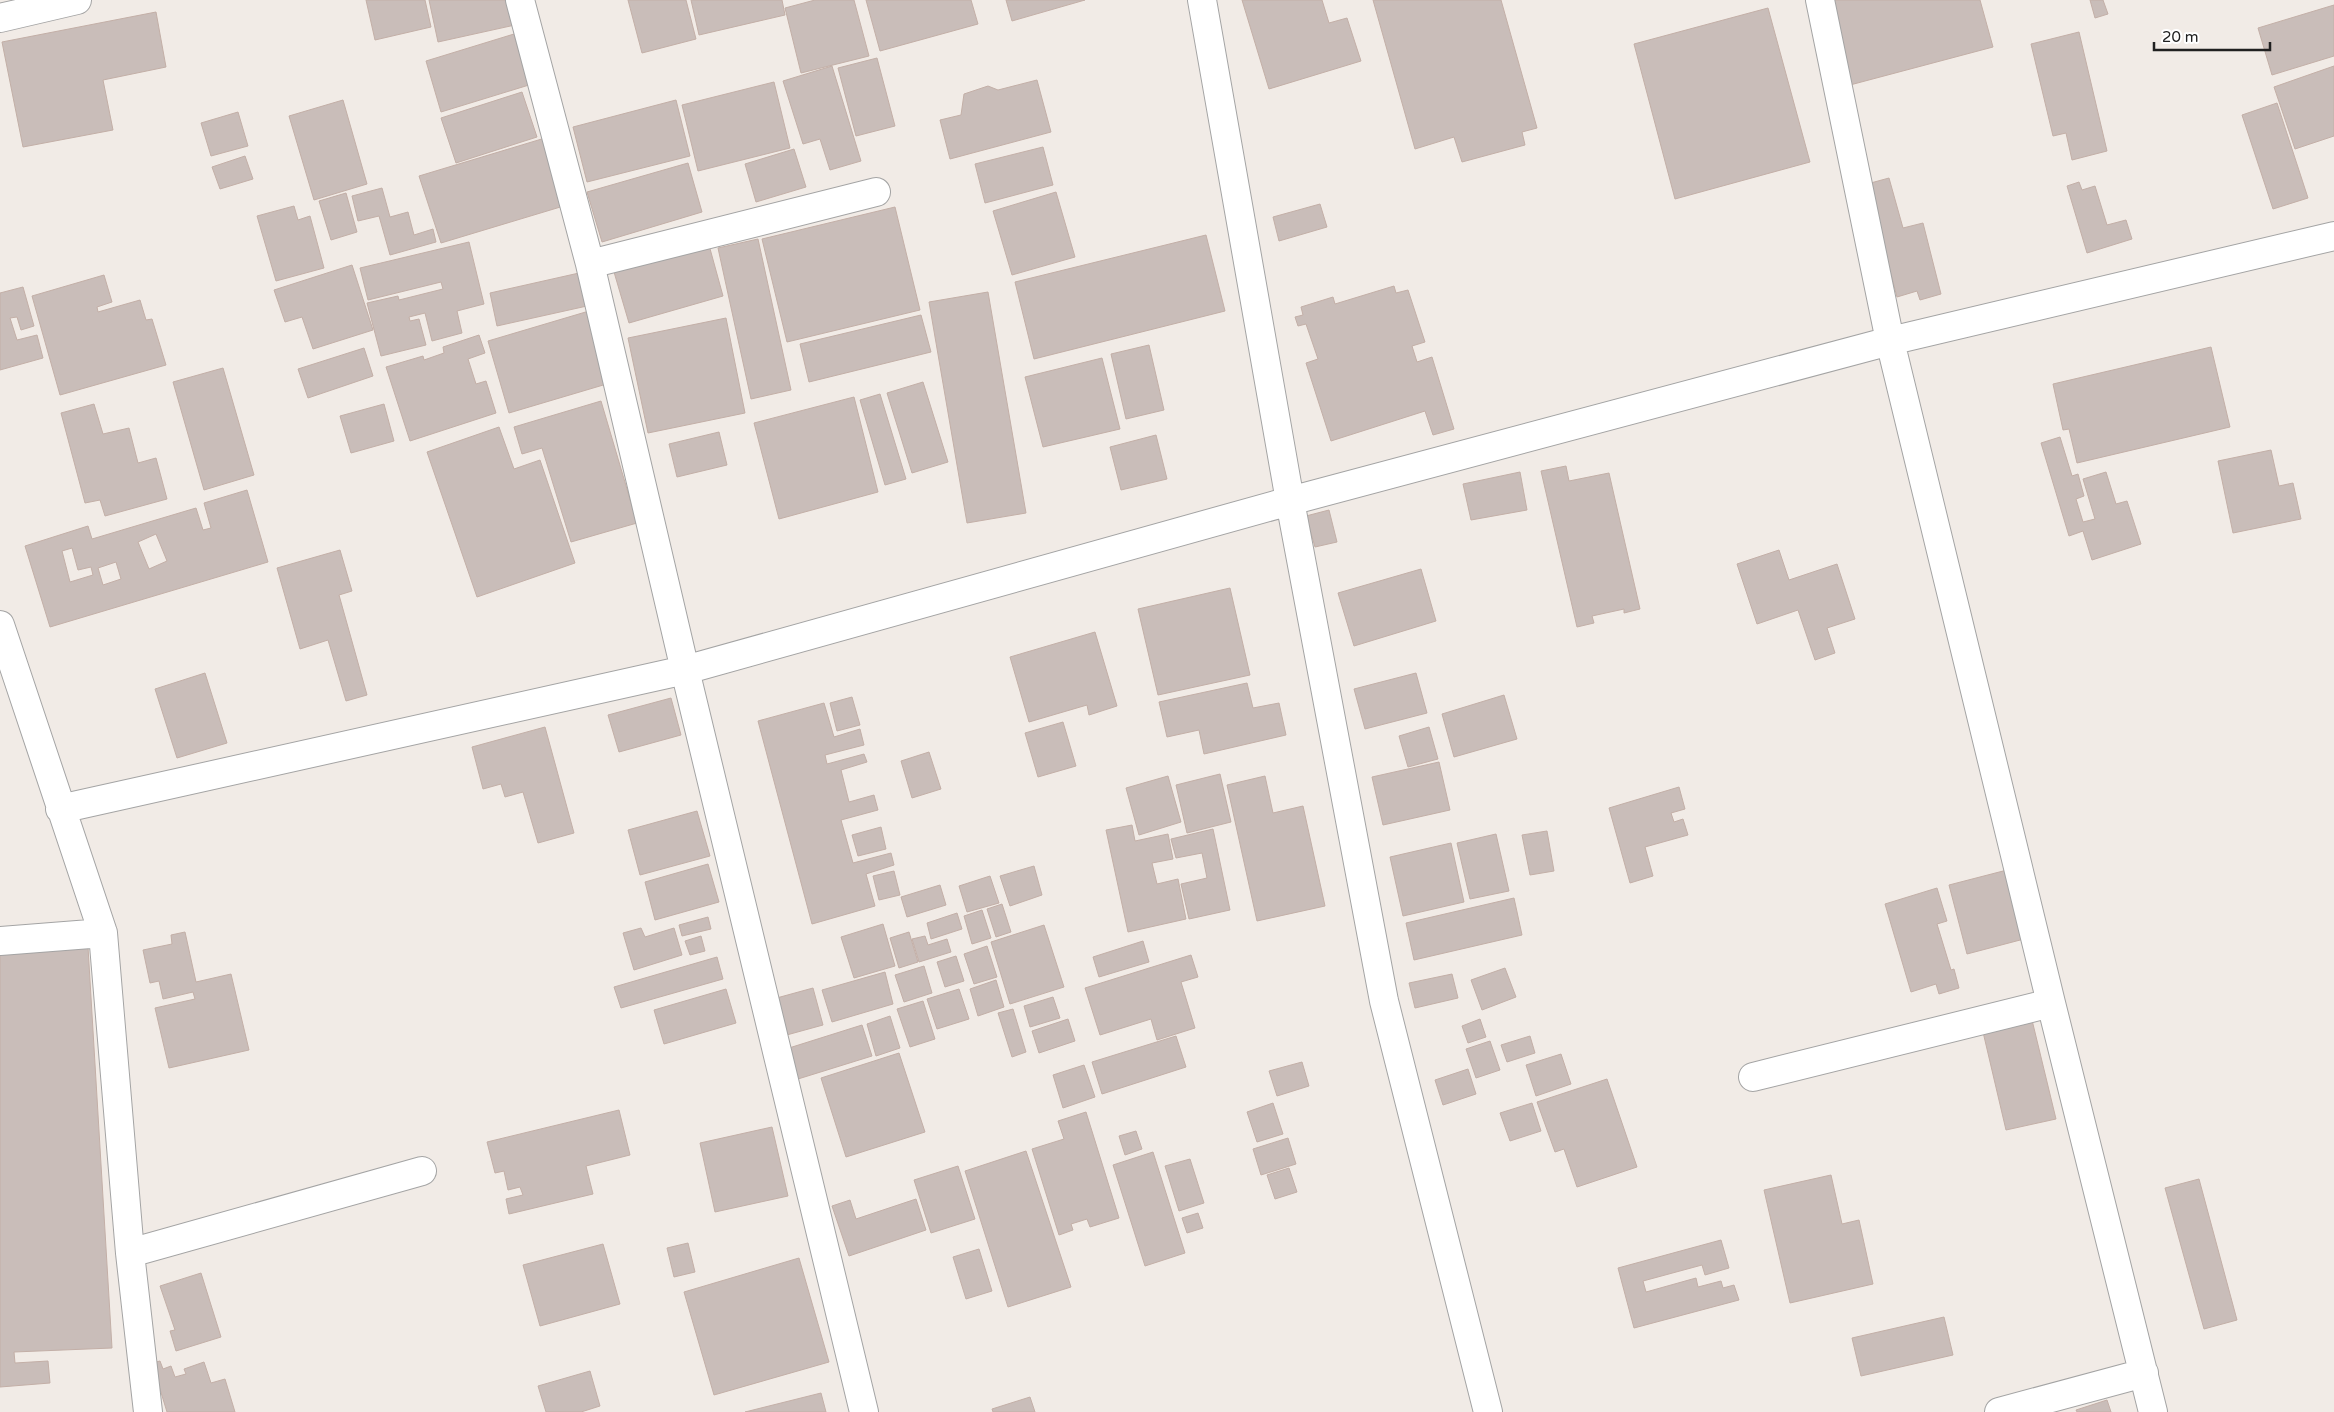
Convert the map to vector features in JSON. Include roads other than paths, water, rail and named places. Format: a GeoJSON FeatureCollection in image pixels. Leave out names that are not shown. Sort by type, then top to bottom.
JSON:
{"type":"FeatureCollection","features":[{"type":"Feature","properties":{"kind":"street"},"geometry":{"type":"LineString","coordinates":[[0,18],[77,0]]}},
{"type":"Feature","properties":{"kind":"street"},"geometry":{"type":"LineString","coordinates":[[520,0],[590,264],[685,670],[864,1412]]}},
{"type":"Feature","properties":{"kind":"street"},"geometry":{"type":"LineString","coordinates":[[1202,0],[1290,501],[1384,1001],[1488,1412]]}},
{"type":"Feature","properties":{"kind":"street"},"geometry":{"type":"LineString","coordinates":[[1820,0],[1890,341],[2051,1003],[2153,1412]]}},
{"type":"Feature","properties":{"kind":"street"},"geometry":{"type":"LineString","coordinates":[[590,264],[876,192]]}},
{"type":"Feature","properties":{"kind":"street"},"geometry":{"type":"LineString","coordinates":[[60,809],[685,670],[1290,501],[1890,341],[2334,236]]}},
{"type":"Feature","properties":{"kind":"street"},"geometry":{"type":"LineString","coordinates":[[3,639],[103,933],[130,1253],[148,1412]]}},
{"type":"Feature","properties":{"kind":"street"},"geometry":{"type":"LineString","coordinates":[[0,941],[103,933]]}},
{"type":"Feature","properties":{"kind":"street"},"geometry":{"type":"LineString","coordinates":[[1753,1077],[2051,1003]]}},
{"type":"Feature","properties":{"kind":"street"},"geometry":{"type":"LineString","coordinates":[[130,1253],[422,1171]]}},
{"type":"Feature","properties":{"kind":"street"},"geometry":{"type":"LineString","coordinates":[[1999,1412],[2144,1373]]}}]}
